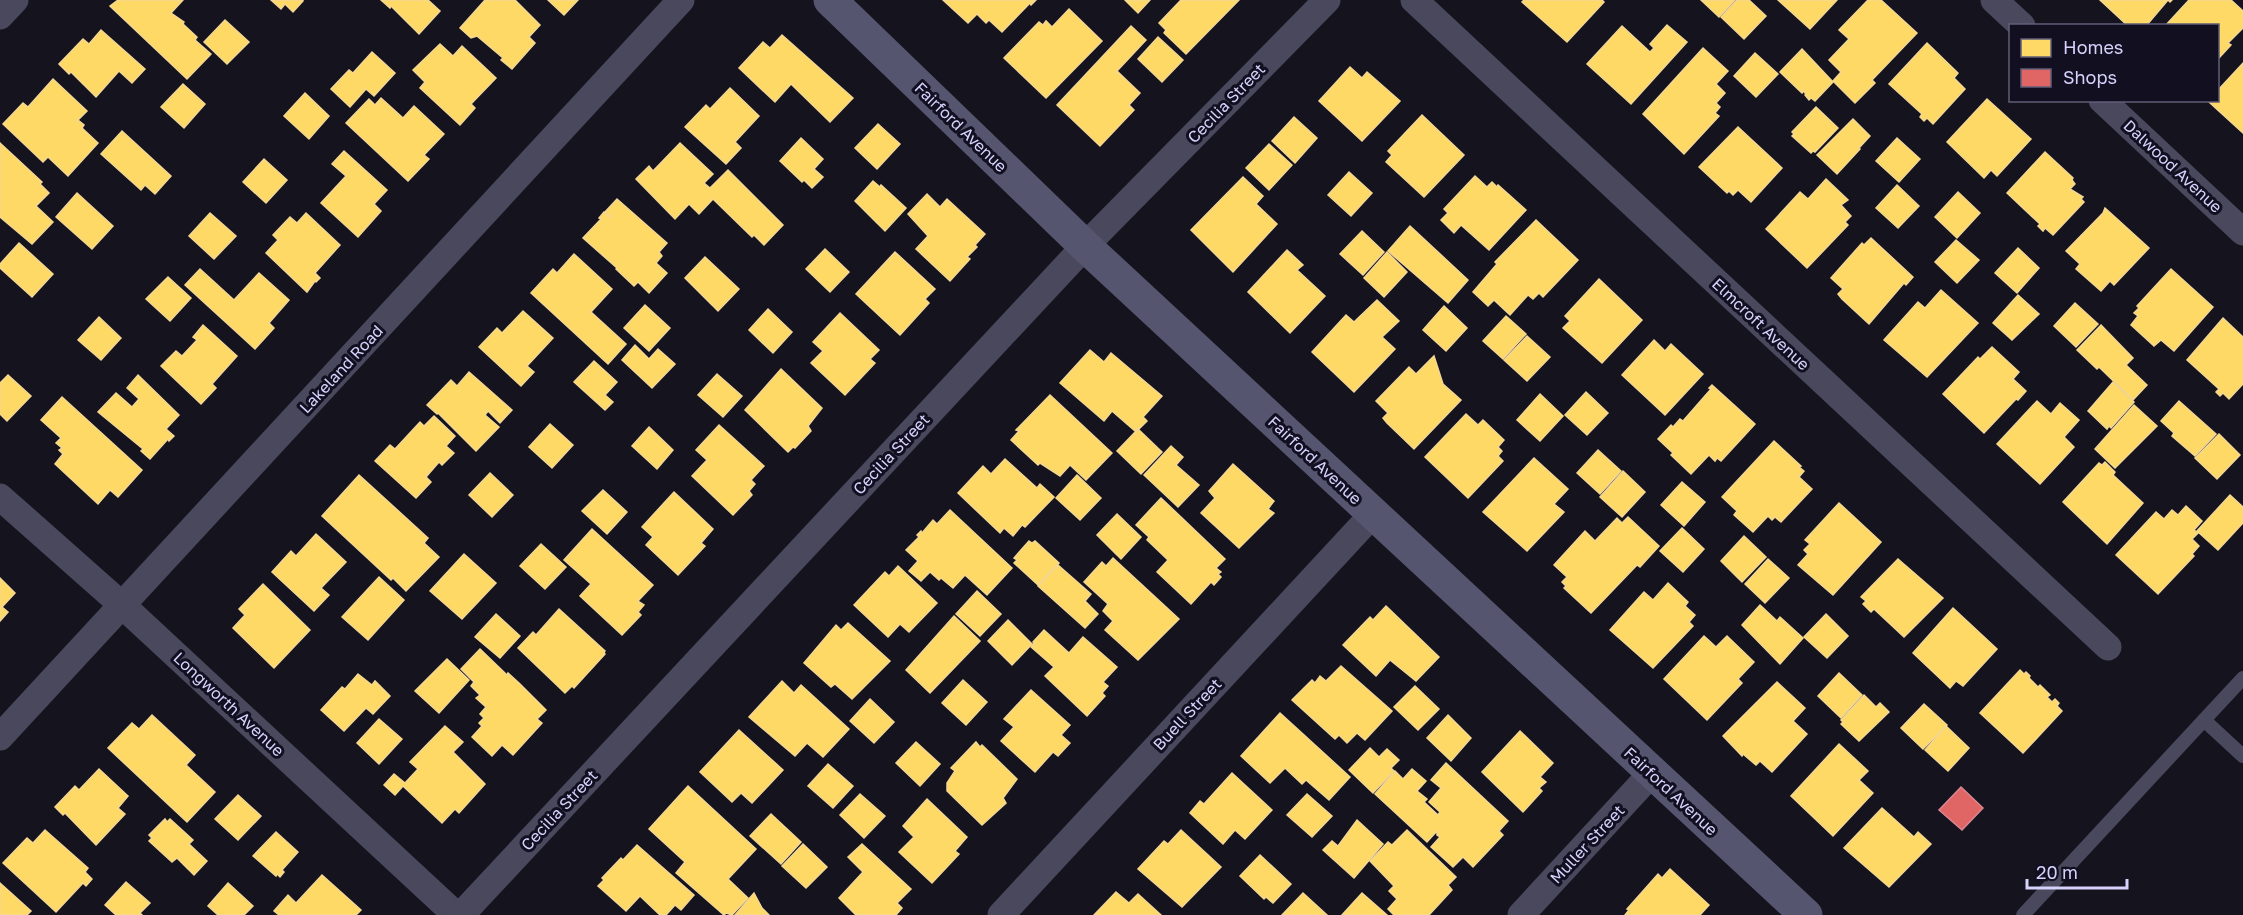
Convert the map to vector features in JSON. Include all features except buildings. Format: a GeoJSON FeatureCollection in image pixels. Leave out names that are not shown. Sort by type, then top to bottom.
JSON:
{"type":"FeatureCollection","features":[{"type":"Feature","properties":{"kind":"street"},"geometry":{"type":"LineString","coordinates":[[0,16],[15,0]]}},
{"type":"Feature","properties":{"kind":"street","name":"Lakeland Road"},"geometry":{"type":"LineString","coordinates":[[0,737],[681,0]]}},
{"type":"Feature","properties":{"kind":"street","name":"Fairford Avenue"},"geometry":{"type":"LineString","coordinates":[[830,0],[1085,246],[1806,915]]}},
{"type":"Feature","properties":{"kind":"street","name":"Cecilia Street"},"geometry":{"type":"LineString","coordinates":[[461,915],[1085,246],[1327,0]]}},
{"type":"Feature","properties":{"kind":"street","name":"Elmcroft Avenue"},"geometry":{"type":"LineString","coordinates":[[1414,0],[2108,647]]}},
{"type":"Feature","properties":{"kind":"street"},"geometry":{"type":"LineString","coordinates":[[1994,0],[2020,24]]}},
{"type":"Feature","properties":{"kind":"street","name":"Dalwood Avenue"},"geometry":{"type":"LineString","coordinates":[[2104,102],[2243,232]]}},
{"type":"Feature","properties":{"kind":"street","name":"Longworth Avenue"},"geometry":{"type":"LineString","coordinates":[[0,496],[122,605],[456,915]]}},
{"type":"Feature","properties":{"kind":"street","name":"Buell Street"},"geometry":{"type":"LineString","coordinates":[[1001,915],[1373,514]]}},
{"type":"Feature","properties":{"kind":"street","name":"Muller Street"},"geometry":{"type":"LineString","coordinates":[[1521,915],[1652,773]]}},
{"type":"Feature","properties":{"kind":"lane"},"geometry":{"type":"LineString","coordinates":[[2023,915],[2243,678]]}},
{"type":"Feature","properties":{"kind":"lane"},"geometry":{"type":"LineString","coordinates":[[2204,720],[2243,756]]}}]}
